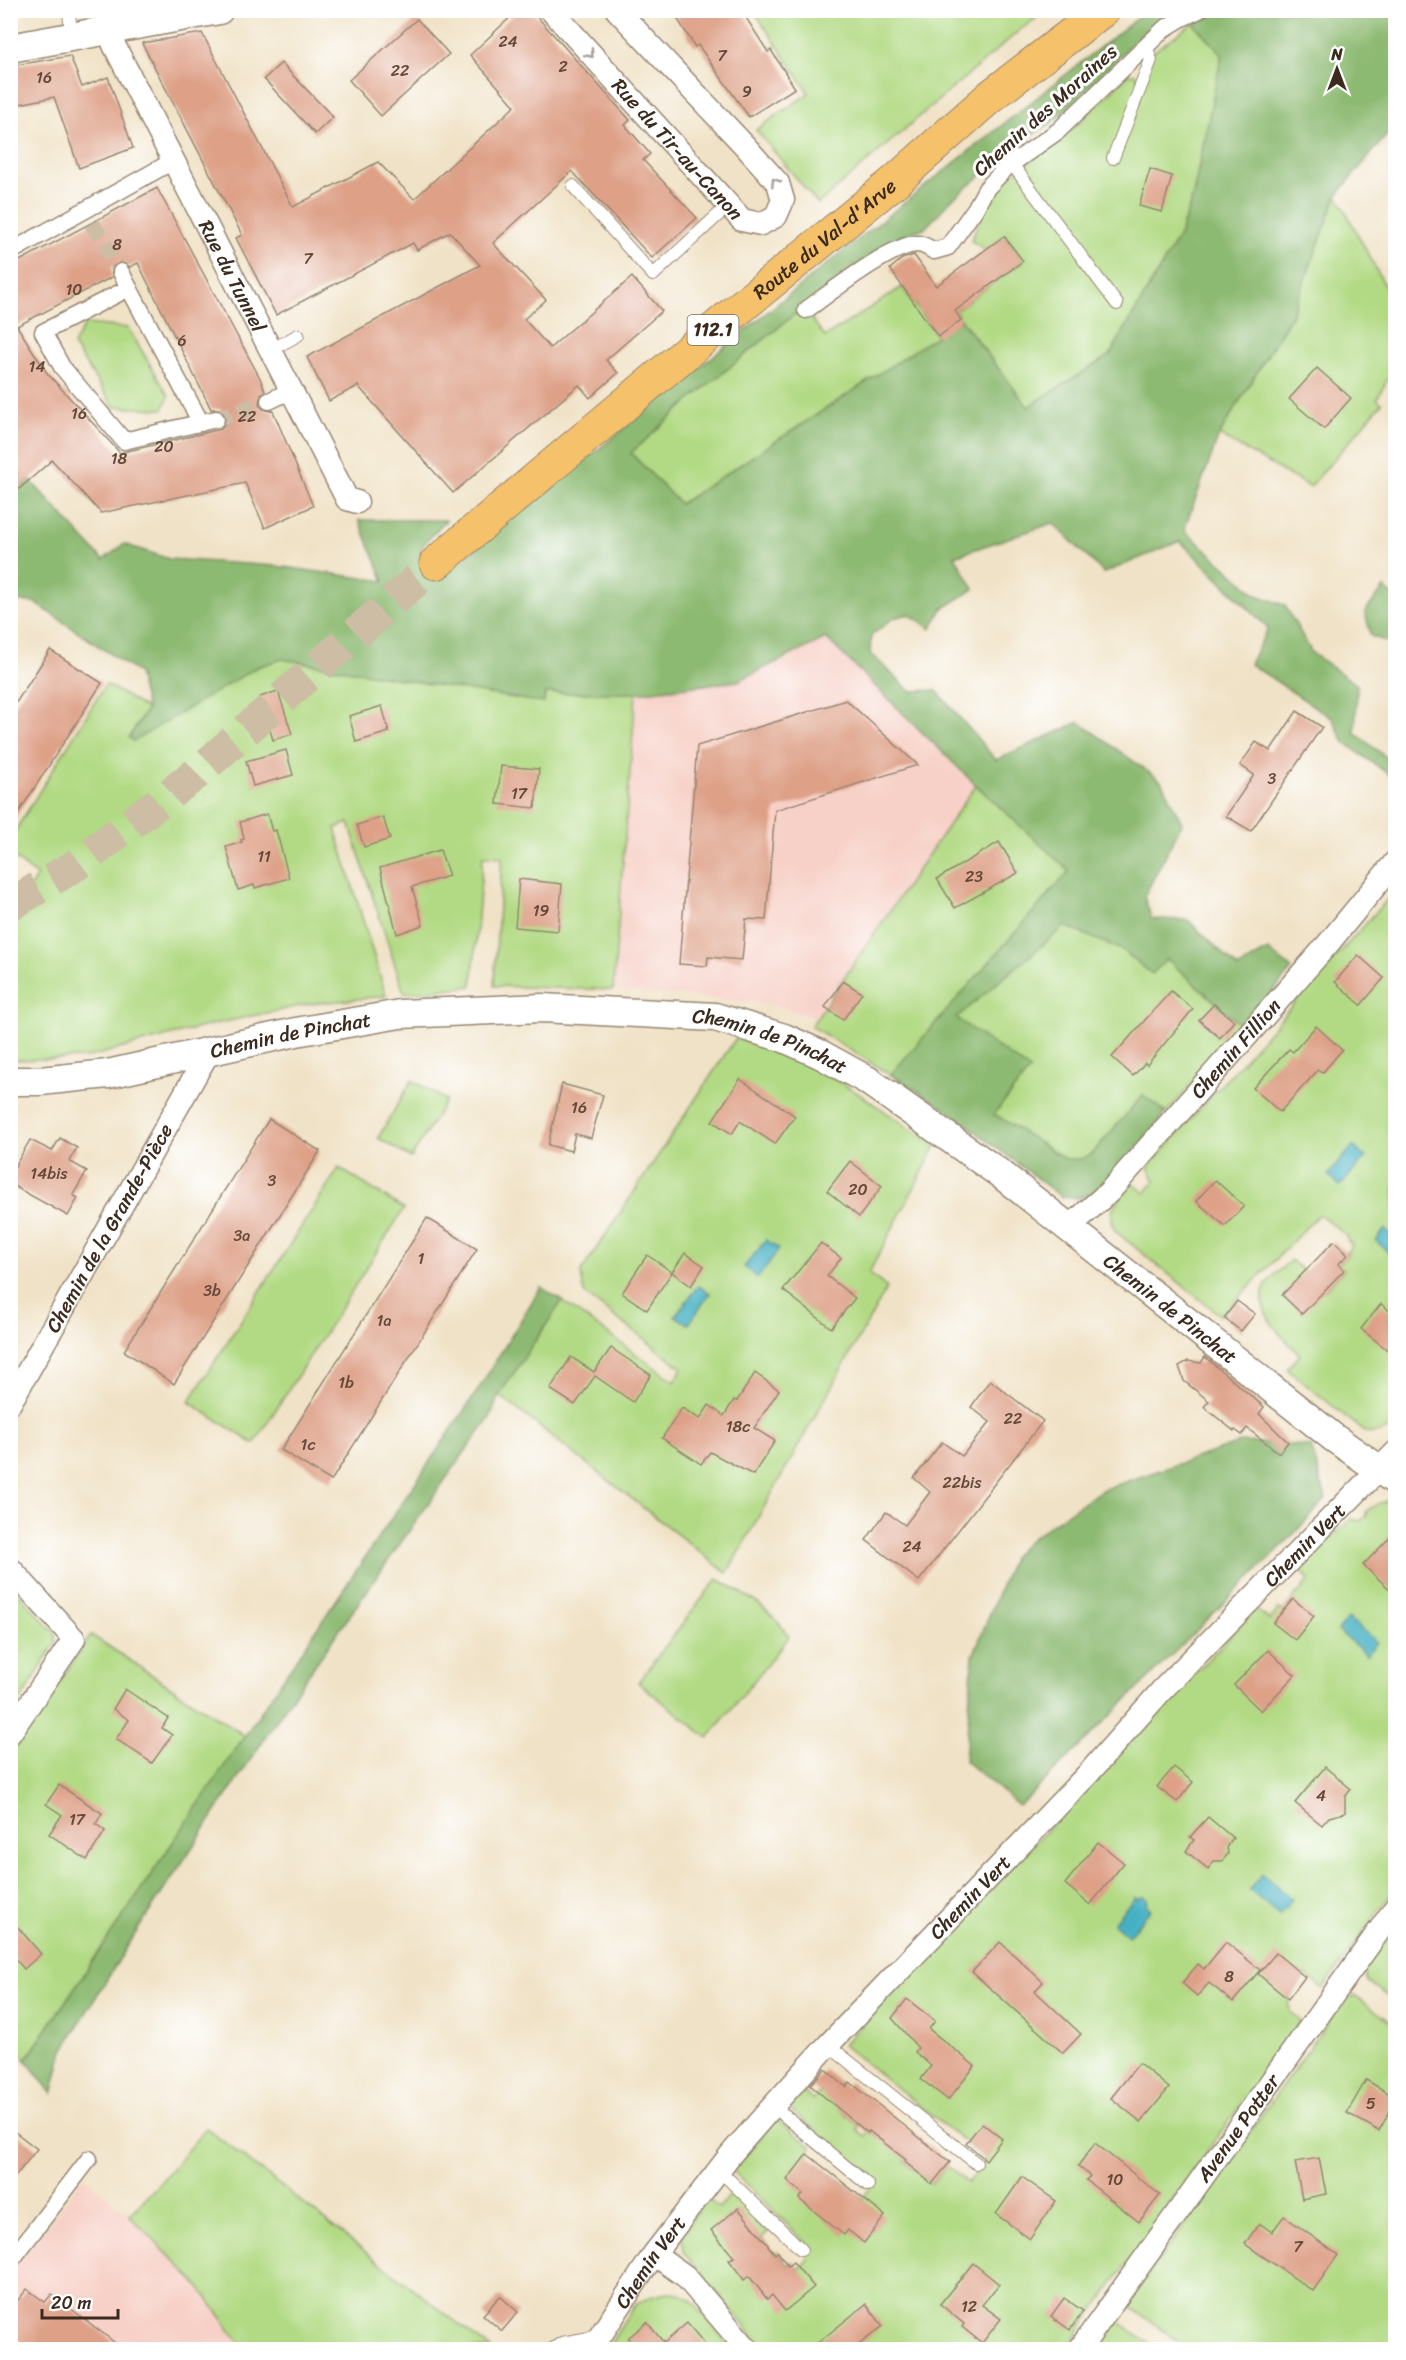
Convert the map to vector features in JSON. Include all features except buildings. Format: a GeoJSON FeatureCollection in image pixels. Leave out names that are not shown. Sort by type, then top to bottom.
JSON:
{"type":"FeatureCollection","features":[{"type":"Feature","properties":{"kind":"main road","name":"Route du Val-d'Arve"},"geometry":{"type":"LineString","coordinates":[[435,563],[893,183],[991,96],[1103,10]]}},
{"type":"Feature","properties":{"kind":"street"},"geometry":{"type":"LineString","coordinates":[[10,48],[70,24],[110,31],[219,10]]}},
{"type":"Feature","properties":{"kind":"street","name":"Rue du Tir-au-Canon"},"geometry":{"type":"LineString","coordinates":[[551,10],[742,220],[761,224],[777,216],[783,200],[778,183],[617,10]]}},
{"type":"Feature","properties":{"kind":"street","name":"Chemin des Moraines"},"geometry":{"type":"LineString","coordinates":[[806,310],[892,251],[914,244],[923,244],[934,251],[948,247],[986,189],[1012,164],[1058,131],[1146,46],[1173,24],[1199,10]]}},
{"type":"Feature","properties":{"kind":"street","name":"Rue du Tunnel"},"geometry":{"type":"LineString","coordinates":[[110,31],[114,45],[347,499],[357,502]]}},
{"type":"Feature","properties":{"kind":"street"},"geometry":{"type":"LineString","coordinates":[[10,252],[89,217],[173,161]]}},
{"type":"Feature","properties":{"kind":"street"},"geometry":{"type":"LineString","coordinates":[[121,272],[209,421],[124,441],[57,358],[43,332],[129,288]]}},
{"type":"Feature","properties":{"kind":"street"},"geometry":{"type":"LineString","coordinates":[[269,400],[291,390]]}},
{"type":"Feature","properties":{"kind":"street","name":"Chemin Fillion"},"geometry":{"type":"LineString","coordinates":[[1068,1228],[1109,1192],[1320,953],[1395,861]]}},
{"type":"Feature","properties":{"kind":"street","name":"Chemin de Pinchat"},"geometry":{"type":"LineString","coordinates":[[10,1081],[40,1081],[108,1074],[296,1032],[400,1014],[542,1008],[715,1017],[784,1038],[820,1054],[867,1080],[979,1158],[1334,1438],[1390,1467]]}},
{"type":"Feature","properties":{"kind":"street","name":"Chemin de la Grande-Pièce"},"geometry":{"type":"LineString","coordinates":[[10,1403],[207,1053]]}},
{"type":"Feature","properties":{"kind":"street","name":"Chemin Vert"},"geometry":{"type":"LineString","coordinates":[[596,2343],[654,2254],[719,2170],[773,2106],[1087,1775],[1162,1690],[1390,1467]]}},
{"type":"Feature","properties":{"kind":"street"},"geometry":{"type":"LineString","coordinates":[[10,1568],[74,1638],[10,1733]]}},
{"type":"Feature","properties":{"kind":"street","name":"Avenue Potter"},"geometry":{"type":"LineString","coordinates":[[1079,2349],[1395,1907]]}},
{"type":"Feature","properties":{"kind":"street"},"geometry":{"type":"LineString","coordinates":[[10,2262],[89,2159]]}},
{"type":"Feature","properties":{"kind":"street"},"geometry":{"type":"LineString","coordinates":[[654,2254],[685,2276],[748,2349]]}},
{"type":"Feature","properties":{"kind":"lane"},"geometry":{"type":"LineString","coordinates":[[1113,158],[1151,60],[1146,46]]}},
{"type":"Feature","properties":{"kind":"lane"},"geometry":{"type":"LineString","coordinates":[[1012,164],[1117,303]]}},
{"type":"Feature","properties":{"kind":"lane"},"geometry":{"type":"LineString","coordinates":[[573,186],[653,275],[729,205]]}},
{"type":"Feature","properties":{"kind":"lane"},"geometry":{"type":"LineString","coordinates":[[271,350],[298,335]]}},
{"type":"Feature","properties":{"kind":"lane"},"geometry":{"type":"LineString","coordinates":[[828,2046],[976,2163]]}},
{"type":"Feature","properties":{"kind":"lane"},"geometry":{"type":"LineString","coordinates":[[773,2106],[868,2185]]}},
{"type":"Feature","properties":{"kind":"lane"},"geometry":{"type":"LineString","coordinates":[[719,2170],[801,2249]]}},
{"type":"Feature","properties":{"kind":"lane"},"geometry":{"type":"LineString","coordinates":[[550,2349],[562,2343],[596,2343]]}},
{"type":"Feature","properties":{"kind":"shaded area"},"geometry":{"type":"Polygon","coordinates":[[[826,638],[976,785],[816,1018],[770,1004],[613,990],[636,693],[738,681],[826,638]]]}},
{"type":"Feature","properties":{"kind":"shaded area"},"geometry":{"type":"Polygon","coordinates":[[[84,2177],[129,2215],[199,2286],[244,2349],[11,2349],[10,2273],[84,2177]]]}},
{"type":"Feature","properties":{"kind":"green space"},"geometry":{"type":"Polygon","coordinates":[[[754,11],[1046,11],[1020,30],[818,204],[756,130],[809,93],[754,11]]]}},
{"type":"Feature","properties":{"kind":"green space"},"geometry":{"type":"Polygon","coordinates":[[[1146,11],[1174,11],[1142,34],[1053,122],[1025,140],[951,200],[926,227],[899,237],[853,267],[698,393],[631,453],[680,504],[961,320],[1028,407],[1110,355],[1180,234],[1193,195],[1222,54],[1193,23],[1224,11],[1395,11],[1395,131],[1386,136],[1337,195],[1291,316],[1219,435],[1184,530],[1257,595],[1285,605],[1312,653],[1357,685],[1355,733],[1395,764],[1395,779],[1344,742],[1332,718],[1250,664],[1268,628],[1180,541],[1104,573],[1053,523],[955,556],[974,589],[942,609],[931,629],[909,614],[893,618],[871,636],[870,653],[910,691],[936,690],[996,760],[1079,722],[1161,781],[1182,823],[1144,897],[1152,919],[1188,920],[1238,968],[1268,950],[1292,969],[1243,1027],[1167,959],[1152,974],[1122,950],[1065,926],[956,1018],[1030,1070],[994,1114],[1065,1159],[1080,1159],[1091,1155],[1143,1095],[1166,1113],[1117,1170],[1089,1195],[1079,1198],[1062,1197],[946,1109],[891,1074],[1069,871],[976,785],[826,638],[738,681],[636,693],[545,693],[544,703],[282,659],[257,667],[134,741],[129,738],[147,709],[138,673],[34,602],[11,601],[10,497],[30,480],[103,560],[124,544],[169,559],[276,566],[384,581],[359,520],[446,520],[424,544],[419,556],[422,563],[452,568],[822,268],[1146,11]]]}},
{"type":"Feature","properties":{"kind":"green space"},"geometry":{"type":"Polygon","coordinates":[[[1193,23],[1222,54],[1193,195],[1180,234],[1110,355],[1028,407],[955,311],[1023,261],[1005,236],[986,250],[971,241],[985,205],[1007,178],[1078,124],[1129,74],[1135,74],[1137,78],[1147,56],[1193,23]]]}},
{"type":"Feature","properties":{"kind":"green space"},"geometry":{"type":"Polygon","coordinates":[[[1337,195],[1395,305],[1395,370],[1393,369],[1377,399],[1382,403],[1310,487],[1219,435],[1291,316],[1337,195]]]}},
{"type":"Feature","properties":{"kind":"green space"},"geometry":{"type":"Polygon","coordinates":[[[902,287],[938,337],[680,504],[630,453],[698,393],[803,307],[825,337],[902,287]]]}},
{"type":"Feature","properties":{"kind":"green space"},"geometry":{"type":"Polygon","coordinates":[[[85,324],[128,328],[169,396],[163,409],[114,407],[73,345],[85,324]]]}},
{"type":"Feature","properties":{"kind":"green space"},"geometry":{"type":"Polygon","coordinates":[[[1384,588],[1395,597],[1395,645],[1371,636],[1365,612],[1384,588]]]}},
{"type":"Feature","properties":{"kind":"green space"},"geometry":{"type":"Polygon","coordinates":[[[282,659],[544,703],[545,693],[636,693],[613,990],[494,986],[502,857],[483,856],[472,986],[404,993],[349,823],[335,828],[386,996],[309,1004],[214,1024],[85,1058],[11,1060],[11,916],[37,876],[11,855],[10,839],[106,684],[147,709],[129,737],[257,667],[282,659]]]}},
{"type":"Feature","properties":{"kind":"green space"},"geometry":{"type":"Polygon","coordinates":[[[976,785],[1243,1027],[1102,1185],[1074,1198],[1062,1197],[946,1109],[811,1026],[976,785]]]}},
{"type":"Feature","properties":{"kind":"green space"},"geometry":{"type":"Polygon","coordinates":[[[1395,891],[1395,1423],[1385,1430],[1370,1433],[1365,1432],[1287,1369],[1300,1355],[1272,1324],[1264,1306],[1263,1297],[1267,1283],[1291,1260],[1325,1290],[1344,1270],[1338,1264],[1348,1255],[1346,1253],[1352,1245],[1347,1240],[1348,1237],[1319,1214],[1221,1316],[1115,1231],[1112,1216],[1118,1200],[1132,1183],[1145,1193],[1155,1181],[1148,1167],[1395,891]]]}},
{"type":"Feature","properties":{"kind":"green space"},"geometry":{"type":"Polygon","coordinates":[[[736,1038],[796,1058],[850,1088],[936,1146],[869,1273],[887,1288],[727,1573],[499,1395],[562,1301],[675,1382],[682,1368],[584,1293],[581,1272],[736,1038]]]}},
{"type":"Feature","properties":{"kind":"green space"},"geometry":{"type":"Polygon","coordinates":[[[412,1080],[446,1100],[411,1158],[378,1138],[412,1080]]]}},
{"type":"Feature","properties":{"kind":"green space"},"geometry":{"type":"Polygon","coordinates":[[[339,1168],[404,1209],[254,1444],[189,1402],[339,1168]]]}},
{"type":"Feature","properties":{"kind":"green space"},"geometry":{"type":"Polygon","coordinates":[[[541,1287],[562,1301],[499,1395],[490,1418],[286,1706],[140,1926],[63,2050],[52,2094],[26,2060],[480,1387],[541,1287]]]}},
{"type":"Feature","properties":{"kind":"green space"},"geometry":{"type":"Polygon","coordinates":[[[1242,1442],[1311,1446],[1326,1499],[1291,1537],[1019,1806],[965,1761],[973,1656],[1013,1556],[1034,1536],[1102,1490],[1242,1442]]]}},
{"type":"Feature","properties":{"kind":"green space"},"geometry":{"type":"Polygon","coordinates":[[[1395,1500],[1395,1888],[1323,1989],[1306,1975],[1288,1999],[1290,2012],[1300,2021],[1066,2349],[764,2349],[683,2252],[682,2231],[707,2199],[719,2208],[732,2191],[769,2226],[768,2232],[762,2238],[775,2254],[778,2252],[788,2265],[793,2262],[799,2269],[808,2261],[810,2247],[732,2170],[776,2119],[812,2147],[807,2155],[863,2198],[876,2179],[788,2108],[803,2091],[813,2100],[820,2092],[859,2126],[857,2129],[865,2136],[869,2131],[909,2157],[905,2162],[932,2184],[947,2166],[968,2183],[986,2159],[843,2045],[1253,1612],[1258,1611],[1270,1620],[1279,1609],[1283,1611],[1309,1580],[1300,1568],[1351,1519],[1360,1521],[1367,1515],[1365,1512],[1372,1507],[1395,1500]]]}},
{"type":"Feature","properties":{"kind":"green space"},"geometry":{"type":"Polygon","coordinates":[[[717,1579],[766,1610],[789,1637],[708,1738],[638,1682],[717,1579]]]}},
{"type":"Feature","properties":{"kind":"green space"},"geometry":{"type":"Polygon","coordinates":[[[10,1584],[55,1633],[56,1642],[19,1703],[11,1708],[10,1584]]]}},
{"type":"Feature","properties":{"kind":"green space"},"geometry":{"type":"Polygon","coordinates":[[[91,1635],[245,1736],[26,2060],[11,2042],[10,1755],[91,1635]]]}},
{"type":"Feature","properties":{"kind":"green space"},"geometry":{"type":"Polygon","coordinates":[[[1395,1926],[1395,2001],[1368,1982],[1364,1970],[1395,1926]]]}},
{"type":"Feature","properties":{"kind":"green space"},"geometry":{"type":"Polygon","coordinates":[[[1355,1996],[1395,2025],[1395,2349],[1190,2349],[1132,2308],[1131,2299],[1345,1998],[1355,1996]]]}},
{"type":"Feature","properties":{"kind":"green space"},"geometry":{"type":"Polygon","coordinates":[[[206,2128],[491,2349],[244,2349],[199,2286],[129,2215],[160,2183],[206,2128]]]}},
{"type":"Feature","properties":{"kind":"green space"},"geometry":{"type":"Polygon","coordinates":[[[667,2293],[681,2294],[692,2301],[733,2350],[606,2350],[635,2305],[650,2297],[667,2293]]]}},
{"type":"Feature","properties":{"kind":"green space"},"geometry":{"type":"Polygon","coordinates":[[[1113,2324],[1122,2324],[1158,2349],[1095,2349],[1113,2324]]]}},
{"type":"Feature","properties":{"kind":"water"},"geometry":{"type":"Polygon","coordinates":[[[1353,1146],[1366,1157],[1340,1186],[1328,1175],[1353,1146]]]}},
{"type":"Feature","properties":{"kind":"water"},"geometry":{"type":"Polygon","coordinates":[[[1385,1229],[1395,1238],[1395,1258],[1376,1241],[1385,1229]]]}},
{"type":"Feature","properties":{"kind":"water"},"geometry":{"type":"Polygon","coordinates":[[[766,1240],[779,1249],[758,1278],[744,1267],[766,1240]]]}},
{"type":"Feature","properties":{"kind":"water"},"geometry":{"type":"Polygon","coordinates":[[[698,1286],[710,1293],[689,1324],[675,1316],[698,1286]]]}},
{"type":"Feature","properties":{"kind":"water"},"geometry":{"type":"Polygon","coordinates":[[[1348,1618],[1377,1642],[1367,1655],[1338,1631],[1348,1618]]]}},
{"type":"Feature","properties":{"kind":"water"},"geometry":{"type":"Polygon","coordinates":[[[1262,1874],[1292,1899],[1279,1915],[1249,1890],[1262,1874]]]}},
{"type":"Feature","properties":{"kind":"water"},"geometry":{"type":"Polygon","coordinates":[[[1143,1896],[1148,1899],[1147,1906],[1151,1909],[1128,1936],[1113,1923],[1135,1897],[1138,1899],[1143,1896]]]}},
{"type":"Feature","properties":{"kind":"tunnel"},"geometry":{"type":"LineString","coordinates":[[92,223],[121,272]]}},
{"type":"Feature","properties":{"kind":"tunnel"},"geometry":{"type":"LineString","coordinates":[[216,419],[269,401]]}},
{"type":"Feature","properties":{"kind":"tunnel"},"geometry":{"type":"LineString","coordinates":[[10,905],[76,865],[196,774],[436,563]]}}]}
